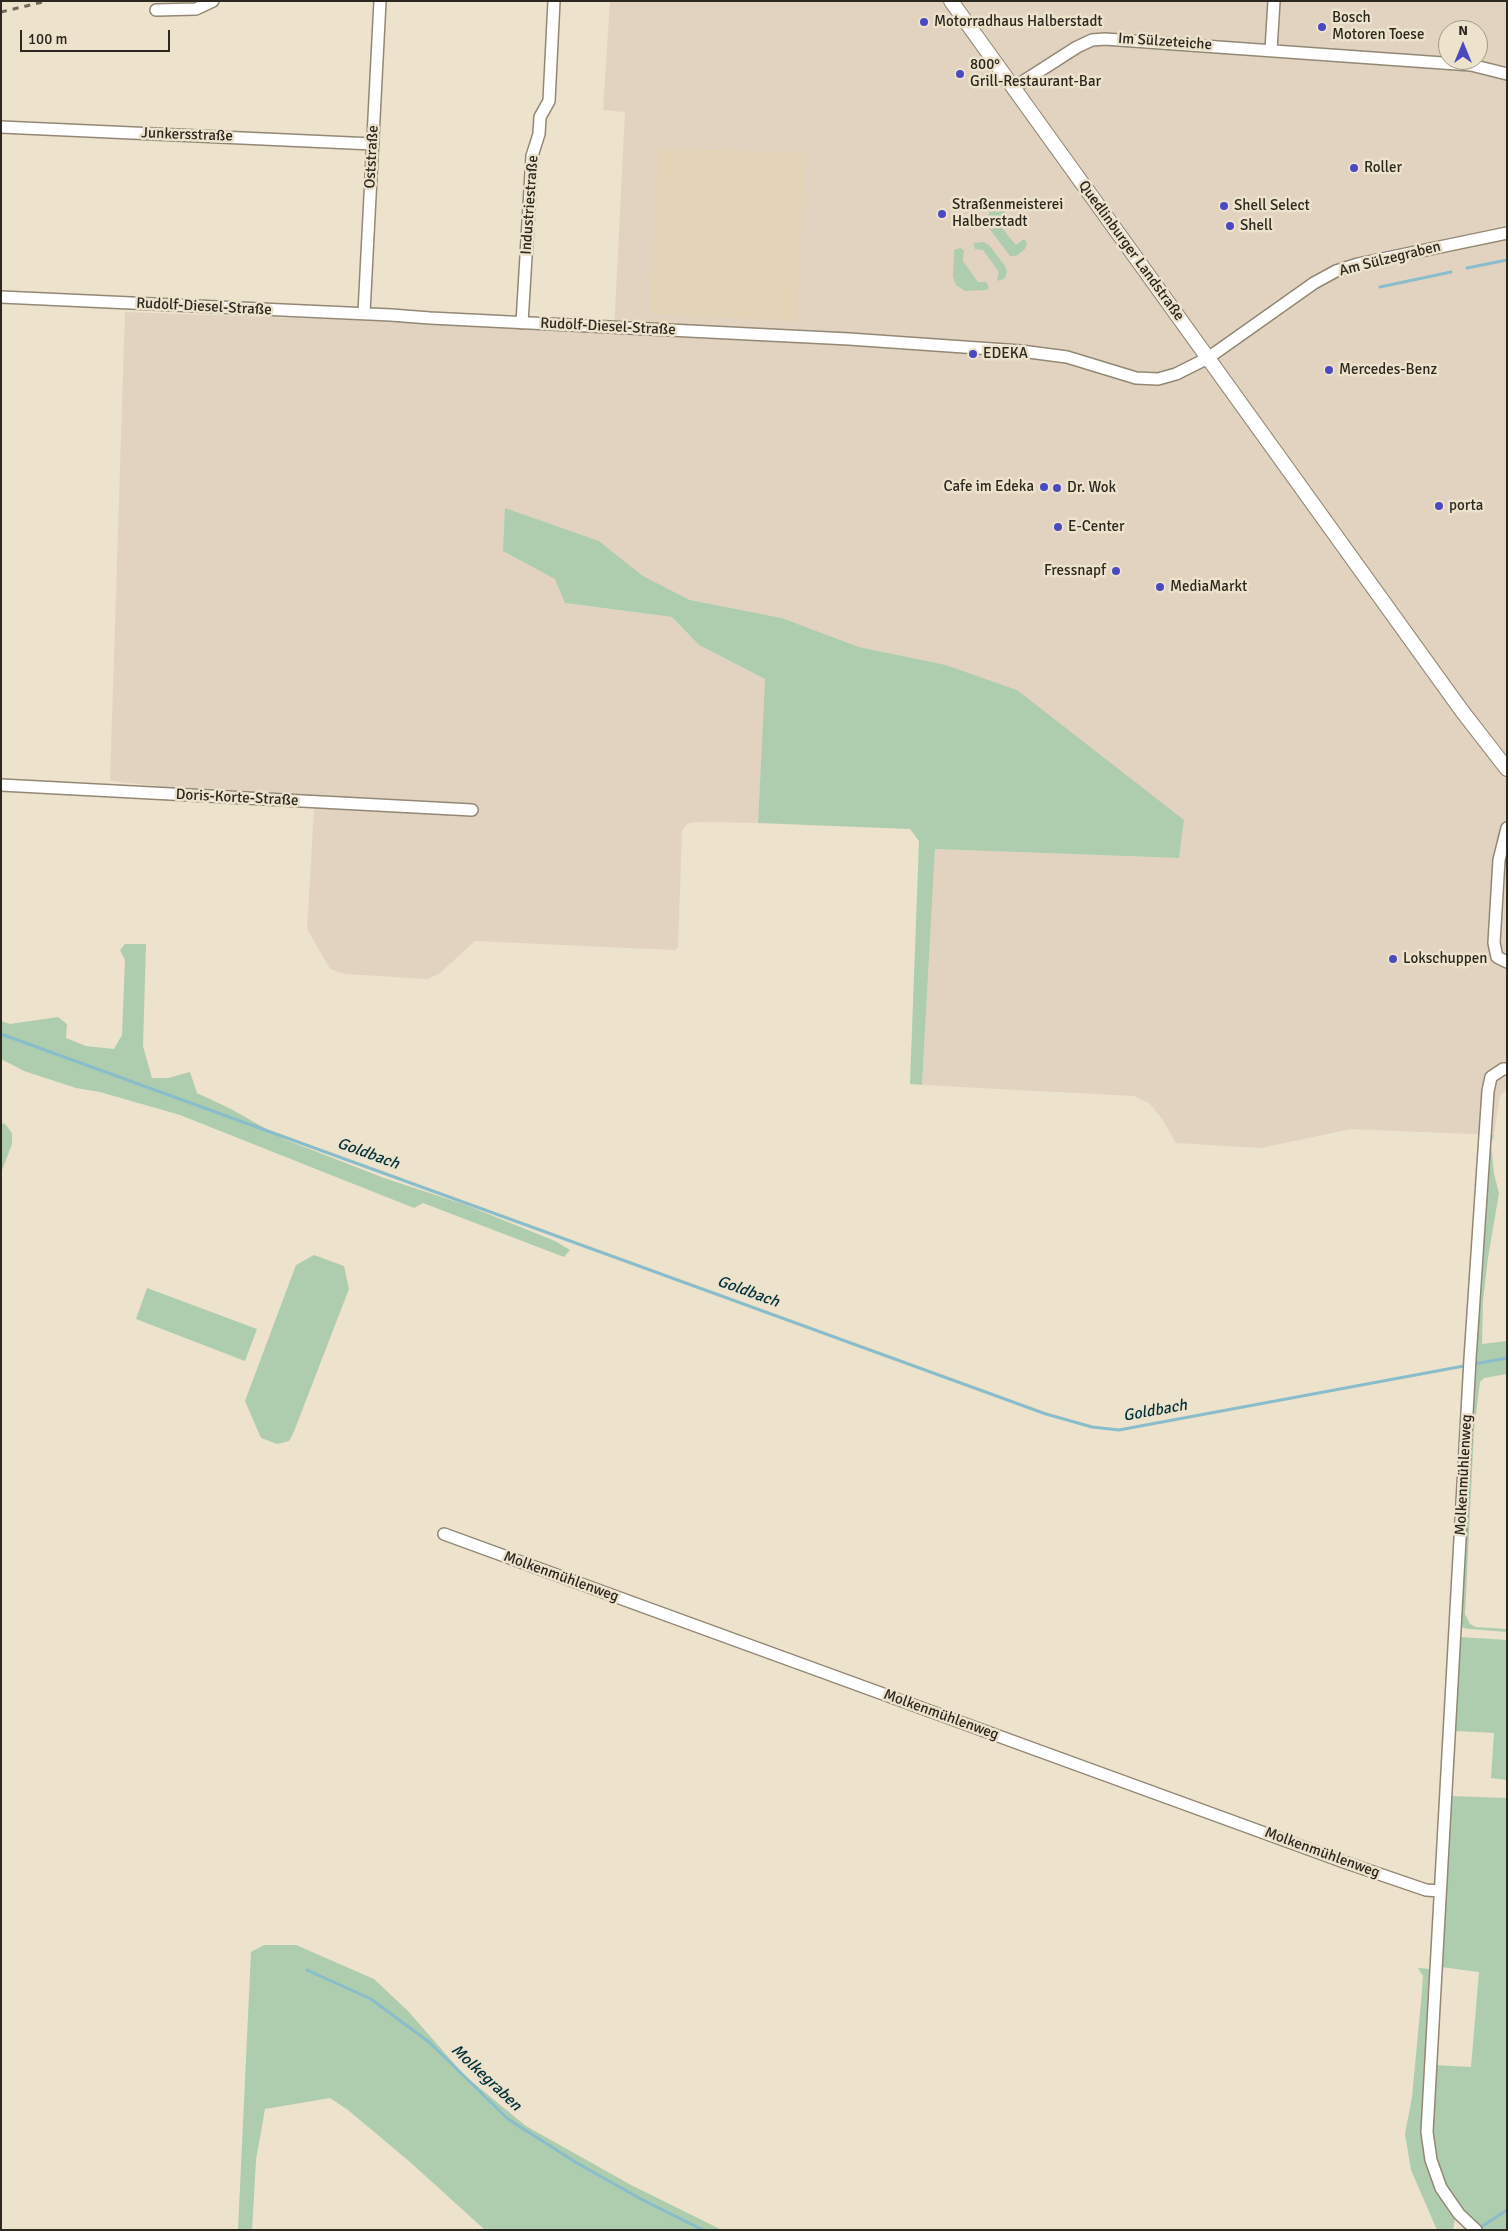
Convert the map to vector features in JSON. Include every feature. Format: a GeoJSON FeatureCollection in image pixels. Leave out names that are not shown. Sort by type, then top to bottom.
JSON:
{"type":"FeatureCollection","features":[{"type":"Feature","properties":{"kind":"main road","name":"Quedlinburger Landstraße"},"geometry":{"type":"LineString","coordinates":[[951,1],[1312,500],[1462,711],[1507,770]]}},
{"type":"Feature","properties":{"kind":"street"},"geometry":{"type":"LineString","coordinates":[[156,10],[196,9],[212,1]]}},
{"type":"Feature","properties":{"kind":"street","name":"Oststraße"},"geometry":{"type":"LineString","coordinates":[[364,313],[380,1]]}},
{"type":"Feature","properties":{"kind":"street","name":"Industriestraße"},"geometry":{"type":"LineString","coordinates":[[522,323],[532,156],[539,134],[540,117],[550,101],[554,1]]}},
{"type":"Feature","properties":{"kind":"street"},"geometry":{"type":"LineString","coordinates":[[1271,50],[1274,1]]}},
{"type":"Feature","properties":{"kind":"street","name":"Im Sülzeteiche"},"geometry":{"type":"LineString","coordinates":[[1013,88],[1077,47],[1098,39],[1131,39],[1471,65],[1507,74]]}},
{"type":"Feature","properties":{"kind":"street","name":"Junkersstraße"},"geometry":{"type":"LineString","coordinates":[[1,127],[373,144]]}},
{"type":"Feature","properties":{"kind":"street","name":"Am Sülzegraben"},"geometry":{"type":"LineString","coordinates":[[1208,358],[1314,283],[1336,271],[1358,264],[1507,233]]}},
{"type":"Feature","properties":{"kind":"street","name":"Rudolf-Diesel-Straße"},"geometry":{"type":"LineString","coordinates":[[1,297],[364,313],[522,323],[849,339],[1021,351],[1067,357],[1127,376],[1143,379],[1171,375],[1208,358]]}},
{"type":"Feature","properties":{"kind":"street","name":"Doris-Korte-Straße"},"geometry":{"type":"LineString","coordinates":[[1,784],[472,810]]}},
{"type":"Feature","properties":{"kind":"street"},"geometry":{"type":"LineString","coordinates":[[1507,828],[1499,860],[1494,943],[1497,956],[1507,962]]}},
{"type":"Feature","properties":{"kind":"street","name":"Molkenmühlenweg"},"geometry":{"type":"LineString","coordinates":[[1474,2229],[1458,2214],[1441,2188],[1431,2160],[1427,2132],[1470,1365],[1488,1091],[1492,1076],[1503,1068],[1507,1069]]}},
{"type":"Feature","properties":{"kind":"street","name":"Molkenmühlenweg"},"geometry":{"type":"LineString","coordinates":[[444,1534],[1344,1862],[1426,1890],[1440,1891]]}},
{"type":"Feature","properties":{"kind":"shaded area"},"geometry":{"type":"Polygon","coordinates":[[[610,1],[1507,1],[1507,1090],[1500,1096],[1494,1135],[1351,1129],[1261,1148],[1176,1143],[1162,1119],[1149,1103],[1134,1096],[922,1085],[935,849],[1179,858],[1017,690],[946,665],[859,647],[782,618],[690,600],[643,576],[599,541],[506,509],[503,551],[556,579],[565,603],[672,617],[699,645],[765,679],[758,823],[697,822],[689,823],[682,830],[678,948],[674,950],[475,941],[440,973],[428,979],[345,974],[330,969],[307,929],[314,810],[307,796],[230,794],[110,781],[125,312],[442,323],[614,333],[625,112],[603,110],[610,1]]]}},
{"type":"Feature","properties":{"kind":"shaded area"},"geometry":{"type":"Polygon","coordinates":[[[658,148],[805,153],[796,322],[651,313],[658,148]]]}},
{"type":"Feature","properties":{"kind":"green space"},"geometry":{"type":"Polygon","coordinates":[[[1000,207],[1005,212],[997,222],[1016,245],[1024,239],[1027,243],[1025,249],[1016,256],[1010,256],[988,227],[989,212],[994,208],[1000,207]]]}},
{"type":"Feature","properties":{"kind":"green space"},"geometry":{"type":"Polygon","coordinates":[[[984,242],[990,246],[1005,266],[1007,272],[1005,278],[999,281],[997,279],[999,272],[983,250],[975,249],[973,243],[984,242]]]}},
{"type":"Feature","properties":{"kind":"green space"},"geometry":{"type":"Polygon","coordinates":[[[960,248],[964,250],[963,261],[978,282],[986,282],[989,287],[987,290],[965,291],[956,285],[953,277],[954,250],[960,248]]]}},
{"type":"Feature","properties":{"kind":"green space"},"geometry":{"type":"Polygon","coordinates":[[[505,508],[599,541],[643,576],[690,600],[782,618],[859,647],[946,665],[1017,690],[1184,820],[1179,858],[935,849],[922,1085],[910,1084],[919,841],[910,829],[758,823],[765,679],[699,645],[672,617],[565,603],[555,579],[503,551],[505,508]]]}},
{"type":"Feature","properties":{"kind":"green space"},"geometry":{"type":"Polygon","coordinates":[[[125,944],[146,944],[143,1046],[152,1078],[168,1078],[190,1072],[197,1093],[231,1109],[284,1139],[384,1178],[466,1205],[555,1241],[570,1250],[564,1257],[423,1203],[414,1208],[180,1115],[100,1092],[76,1088],[24,1071],[1,1059],[1,1021],[10,1024],[58,1017],[67,1024],[66,1038],[86,1046],[114,1049],[122,1035],[125,960],[120,950],[125,944]]]}},
{"type":"Feature","properties":{"kind":"green space"},"geometry":{"type":"Polygon","coordinates":[[[1,1123],[5,1124],[12,1133],[12,1144],[1,1173],[1,1123]]]}},
{"type":"Feature","properties":{"kind":"green space"},"geometry":{"type":"Polygon","coordinates":[[[1487,1135],[1494,1135],[1491,1144],[1494,1174],[1499,1193],[1483,1301],[1482,1344],[1507,1341],[1507,1374],[1484,1378],[1480,1382],[1474,1430],[1465,1614],[1470,1624],[1476,1627],[1507,1629],[1507,1632],[1463,1628],[1460,1621],[1480,1273],[1484,1244],[1487,1135]]]}},
{"type":"Feature","properties":{"kind":"green space"},"geometry":{"type":"Polygon","coordinates":[[[314,1255],[344,1266],[349,1289],[293,1434],[289,1441],[277,1444],[261,1438],[245,1401],[296,1265],[314,1255]]]}},
{"type":"Feature","properties":{"kind":"green space"},"geometry":{"type":"Polygon","coordinates":[[[147,1288],[257,1329],[245,1361],[136,1319],[147,1288]]]}},
{"type":"Feature","properties":{"kind":"green space"},"geometry":{"type":"Polygon","coordinates":[[[1461,1637],[1507,1640],[1507,1780],[1491,1778],[1494,1733],[1455,1731],[1461,1637]]]}},
{"type":"Feature","properties":{"kind":"green space"},"geometry":{"type":"Polygon","coordinates":[[[1450,1796],[1507,1798],[1507,2230],[1481,2230],[1456,2205],[1443,2184],[1436,2163],[1432,2137],[1435,2065],[1471,2067],[1479,1972],[1441,1967],[1450,1796]]]}},
{"type":"Feature","properties":{"kind":"green space"},"geometry":{"type":"Polygon","coordinates":[[[264,1945],[296,1945],[374,1979],[408,2011],[465,2076],[526,2126],[631,2185],[722,2230],[485,2230],[410,2162],[348,2110],[330,2098],[265,2109],[256,2160],[252,2230],[238,2230],[251,1952],[264,1945]]]}},
{"type":"Feature","properties":{"kind":"green space"},"geometry":{"type":"Polygon","coordinates":[[[1418,1968],[1430,1969],[1424,2110],[1441,2198],[1455,2219],[1453,2230],[1437,2230],[1411,2170],[1405,2134],[1412,2097],[1422,1991],[1423,1976],[1418,1968]]]}},
{"type":"Feature","properties":{"kind":"waterway"},"geometry":{"type":"LineString","coordinates":[[1467,268],[1507,260]]}},
{"type":"Feature","properties":{"kind":"waterway"},"geometry":{"type":"LineString","coordinates":[[1380,287],[1451,272]]}},
{"type":"Feature","properties":{"kind":"waterway","name":"Goldbach"},"geometry":{"type":"LineString","coordinates":[[1,1034],[1046,1414],[1092,1427],[1119,1430],[1507,1358]]}},
{"type":"Feature","properties":{"kind":"waterway","name":"Molkegraben"},"geometry":{"type":"LineString","coordinates":[[307,1970],[371,1999],[429,2042],[508,2119],[577,2163],[641,2199],[703,2230]]}},
{"type":"Feature","properties":{"kind":"waterway","name":"Molkegraben"},"geometry":{"type":"LineString","coordinates":[[1478,2229],[1507,2210]]}},
{"type":"Feature","properties":{"kind":"railway"},"geometry":{"type":"LineString","coordinates":[[1,12],[47,1]]}},
{"type":"Feature","properties":{"kind":"place","name":"Motorradhaus Halberstadt"},"geometry":{"type":"Point","coordinates":[924,22]}},
{"type":"Feature","properties":{"kind":"place","name":"Bosch Motoren Toese"},"geometry":{"type":"Point","coordinates":[1322,27]}},
{"type":"Feature","properties":{"kind":"place","name":"800° Grill-Restaurant-Bar"},"geometry":{"type":"Point","coordinates":[960,74]}},
{"type":"Feature","properties":{"kind":"place","name":"Roller"},"geometry":{"type":"Point","coordinates":[1354,168]}},
{"type":"Feature","properties":{"kind":"place","name":"Shell Select"},"geometry":{"type":"Point","coordinates":[1224,206]}},
{"type":"Feature","properties":{"kind":"place","name":"Straßenmeisterei Halberstadt"},"geometry":{"type":"Point","coordinates":[942,214]}},
{"type":"Feature","properties":{"kind":"place","name":"Shell"},"geometry":{"type":"Point","coordinates":[1230,226]}},
{"type":"Feature","properties":{"kind":"place","name":"EDEKA"},"geometry":{"type":"Point","coordinates":[973,354]}},
{"type":"Feature","properties":{"kind":"place","name":"Mercedes-Benz"},"geometry":{"type":"Point","coordinates":[1329,370]}},
{"type":"Feature","properties":{"kind":"place","name":"Cafe im Edeka"},"geometry":{"type":"Point","coordinates":[1044,487]}},
{"type":"Feature","properties":{"kind":"place","name":"Dr. Wok"},"geometry":{"type":"Point","coordinates":[1057,488]}},
{"type":"Feature","properties":{"kind":"place","name":"porta"},"geometry":{"type":"Point","coordinates":[1439,506]}},
{"type":"Feature","properties":{"kind":"place","name":"E-Center"},"geometry":{"type":"Point","coordinates":[1058,527]}},
{"type":"Feature","properties":{"kind":"place","name":"Fressnapf"},"geometry":{"type":"Point","coordinates":[1116,571]}},
{"type":"Feature","properties":{"kind":"place","name":"MediaMarkt"},"geometry":{"type":"Point","coordinates":[1160,587]}},
{"type":"Feature","properties":{"kind":"place","name":"Lokschuppen"},"geometry":{"type":"Point","coordinates":[1393,959]}}]}
